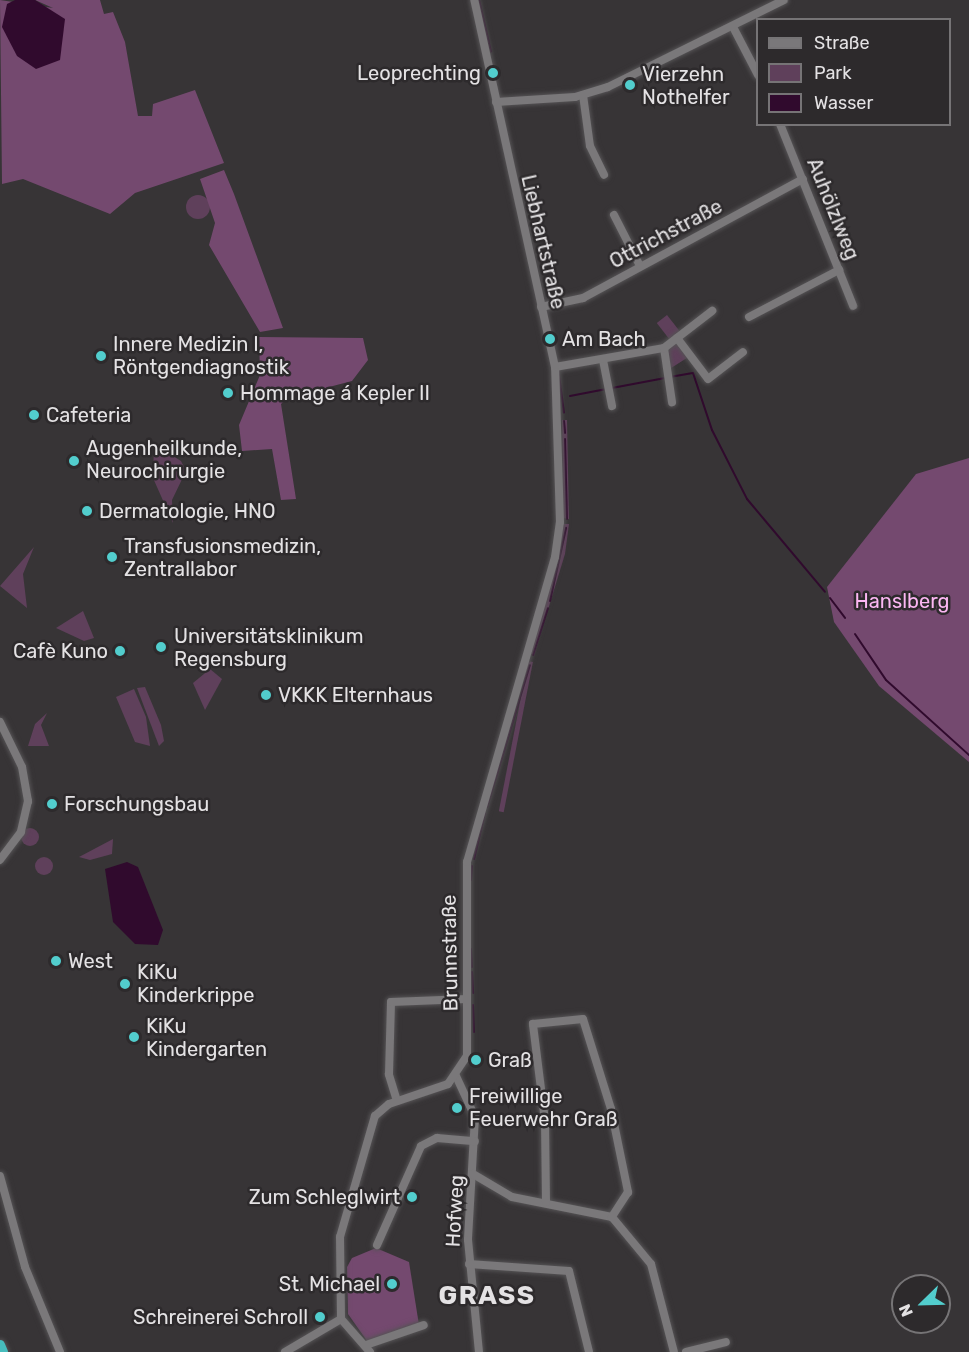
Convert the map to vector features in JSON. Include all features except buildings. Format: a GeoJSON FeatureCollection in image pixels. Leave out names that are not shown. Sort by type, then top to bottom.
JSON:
{"type":"FeatureCollection","features":[{"type":"Feature","properties":{"kind":"highway"},"geometry":{"type":"LineString","coordinates":[[0,1345],[3,1352]]}},
{"type":"Feature","properties":{"kind":"street","name":"Liebhartstraße"},"geometry":{"type":"LineString","coordinates":[[474,0],[541,307],[557,367],[560,494]]}},
{"type":"Feature","properties":{"kind":"street"},"geometry":{"type":"LineString","coordinates":[[496,102],[583,95],[733,27],[784,0]]}},
{"type":"Feature","properties":{"kind":"street"},"geometry":{"type":"LineString","coordinates":[[733,27],[756,71]]}},
{"type":"Feature","properties":{"kind":"street"},"geometry":{"type":"LineString","coordinates":[[583,95],[590,146],[604,175]]}},
{"type":"Feature","properties":{"kind":"street","name":"Auhölzlweg"},"geometry":{"type":"LineString","coordinates":[[781,126],[853,306]]}},
{"type":"Feature","properties":{"kind":"street","name":"Ottrichstraße"},"geometry":{"type":"LineString","coordinates":[[541,307],[582,298],[803,179]]}},
{"type":"Feature","properties":{"kind":"street"},"geometry":{"type":"LineString","coordinates":[[614,215],[640,266]]}},
{"type":"Feature","properties":{"kind":"street"},"geometry":{"type":"LineString","coordinates":[[749,317],[839,270]]}},
{"type":"Feature","properties":{"kind":"street"},"geometry":{"type":"LineString","coordinates":[[557,367],[664,348],[712,311]]}},
{"type":"Feature","properties":{"kind":"street"},"geometry":{"type":"LineString","coordinates":[[677,338],[708,379],[743,352]]}},
{"type":"Feature","properties":{"kind":"street"},"geometry":{"type":"LineString","coordinates":[[664,348],[672,402]]}},
{"type":"Feature","properties":{"kind":"street"},"geometry":{"type":"LineString","coordinates":[[603,360],[612,406]]}},
{"type":"Feature","properties":{"kind":"street","name":"Brunnstraße"},"geometry":{"type":"LineString","coordinates":[[456,1076],[469,1046],[467,862],[555,557],[560,494]]}},
{"type":"Feature","properties":{"kind":"street"},"geometry":{"type":"LineString","coordinates":[[0,722],[22,767],[28,801],[21,832],[0,860]]}},
{"type":"Feature","properties":{"kind":"street"},"geometry":{"type":"LineString","coordinates":[[397,1101],[389,1074],[390,1002],[467,999]]}},
{"type":"Feature","properties":{"kind":"street"},"geometry":{"type":"LineString","coordinates":[[546,1202],[544,1121],[533,1024],[583,1019],[611,1109],[628,1192],[612,1217]]}},
{"type":"Feature","properties":{"kind":"street"},"geometry":{"type":"LineString","coordinates":[[424,1325],[368,1348],[342,1318],[338,1249],[366,1132],[380,1110],[397,1101],[439,1088],[456,1076]]}},
{"type":"Feature","properties":{"kind":"street","name":"Hofweg"},"geometry":{"type":"LineString","coordinates":[[456,1076],[468,1094],[475,1141],[469,1264],[479,1352]]}},
{"type":"Feature","properties":{"kind":"street"},"geometry":{"type":"LineString","coordinates":[[377,1245],[421,1146],[437,1138],[475,1141]]}},
{"type":"Feature","properties":{"kind":"street"},"geometry":{"type":"LineString","coordinates":[[473,1174],[512,1197],[612,1217],[651,1264],[674,1352]]}},
{"type":"Feature","properties":{"kind":"street"},"geometry":{"type":"LineString","coordinates":[[0,1176],[25,1267],[60,1352]]}},
{"type":"Feature","properties":{"kind":"street"},"geometry":{"type":"LineString","coordinates":[[469,1264],[569,1271],[590,1352]]}},
{"type":"Feature","properties":{"kind":"street"},"geometry":{"type":"LineString","coordinates":[[285,1352],[342,1318]]}},
{"type":"Feature","properties":{"kind":"street"},"geometry":{"type":"LineString","coordinates":[[686,1352],[726,1342]]}},
{"type":"Feature","properties":{"kind":"green space"},"geometry":{"type":"Polygon","coordinates":[[[0,0],[53,8],[35,0],[100,0],[104,14],[113,12],[125,42],[138,116],[152,116],[153,104],[195,90],[224,163],[135,193],[110,214],[23,179],[2,184],[0,0]]]}},
{"type":"Feature","properties":{"kind":"green space"},"geometry":{"type":"Polygon","coordinates":[[[224,170],[283,328],[260,332],[209,245],[215,223],[200,179],[224,170]]]}},
{"type":"Feature","properties":{"kind":"green space"},"geometry":{"type":"Polygon","coordinates":[[[193,195],[203,195],[210,202],[210,212],[203,219],[193,219],[186,212],[186,202],[193,195]]]}},
{"type":"Feature","properties":{"kind":"green space"},"geometry":{"type":"Polygon","coordinates":[[[667,315],[681,333],[671,341],[657,323],[667,315]]]}},
{"type":"Feature","properties":{"kind":"green space"},"geometry":{"type":"Polygon","coordinates":[[[259,337],[363,338],[368,360],[352,381],[287,398],[281,404],[296,499],[281,500],[272,449],[242,451],[239,425],[260,375],[259,337]]]}},
{"type":"Feature","properties":{"kind":"green space"},"geometry":{"type":"Polygon","coordinates":[[[677,339],[690,356],[668,370],[665,348],[677,339]]]}},
{"type":"Feature","properties":{"kind":"green space"},"geometry":{"type":"Polygon","coordinates":[[[562,420],[567,420],[569,519],[563,518],[562,420]]]}},
{"type":"Feature","properties":{"kind":"green space"},"geometry":{"type":"Polygon","coordinates":[[[154,444],[181,461],[186,471],[172,500],[173,523],[153,478],[154,444]]]}},
{"type":"Feature","properties":{"kind":"green space","name":"Hanslberg"},"geometry":{"type":"Polygon","coordinates":[[[969,458],[969,762],[879,686],[834,622],[827,587],[916,474],[969,458]]]}},
{"type":"Feature","properties":{"kind":"green space"},"geometry":{"type":"Polygon","coordinates":[[[563,524],[569,524],[565,554],[534,655],[530,654],[563,524]]]}},
{"type":"Feature","properties":{"kind":"green space"},"geometry":{"type":"Polygon","coordinates":[[[34,547],[23,574],[27,608],[0,586],[34,547]]]}},
{"type":"Feature","properties":{"kind":"green space"},"geometry":{"type":"Polygon","coordinates":[[[83,611],[94,638],[84,641],[56,628],[83,611]]]}},
{"type":"Feature","properties":{"kind":"green space"},"geometry":{"type":"Polygon","coordinates":[[[528,661],[533,662],[504,812],[499,811],[528,661]]]}},
{"type":"Feature","properties":{"kind":"green space"},"geometry":{"type":"Polygon","coordinates":[[[210,669],[222,679],[205,710],[193,683],[210,669]]]}},
{"type":"Feature","properties":{"kind":"green space"},"geometry":{"type":"Polygon","coordinates":[[[145,687],[161,725],[164,741],[159,746],[137,688],[145,687]]]}},
{"type":"Feature","properties":{"kind":"green space"},"geometry":{"type":"Polygon","coordinates":[[[134,689],[146,717],[150,746],[135,742],[116,697],[134,689]]]}},
{"type":"Feature","properties":{"kind":"green space"},"geometry":{"type":"Polygon","coordinates":[[[47,713],[41,725],[49,746],[28,746],[35,724],[47,713]]]}},
{"type":"Feature","properties":{"kind":"green space"},"geometry":{"type":"Polygon","coordinates":[[[30,828],[36,831],[39,837],[36,843],[30,846],[24,843],[21,837],[24,831],[30,828]]]}},
{"type":"Feature","properties":{"kind":"green space"},"geometry":{"type":"Polygon","coordinates":[[[113,839],[112,854],[90,860],[79,857],[113,839]]]}},
{"type":"Feature","properties":{"kind":"green space"},"geometry":{"type":"Polygon","coordinates":[[[44,857],[50,860],[53,866],[50,872],[44,875],[38,872],[35,866],[38,860],[44,857]]]}},
{"type":"Feature","properties":{"kind":"green space"},"geometry":{"type":"Polygon","coordinates":[[[376,1248],[409,1262],[419,1325],[367,1341],[348,1314],[347,1267],[352,1258],[376,1248]]]}},
{"type":"Feature","properties":{"kind":"water"},"geometry":{"type":"Polygon","coordinates":[[[15,0],[35,0],[65,19],[60,60],[36,69],[17,56],[2,27],[7,4],[15,0]]]}},
{"type":"Feature","properties":{"kind":"water"},"geometry":{"type":"Polygon","coordinates":[[[127,862],[138,867],[163,930],[158,945],[135,944],[113,922],[105,869],[127,862]]]}},
{"type":"Feature","properties":{"kind":"waterway"},"geometry":{"type":"LineString","coordinates":[[479,0],[491,52]]}},
{"type":"Feature","properties":{"kind":"waterway"},"geometry":{"type":"LineString","coordinates":[[558,368],[564,413]]}},
{"type":"Feature","properties":{"kind":"waterway"},"geometry":{"type":"LineString","coordinates":[[670,377],[693,373],[712,430],[747,499],[825,592]]}},
{"type":"Feature","properties":{"kind":"waterway"},"geometry":{"type":"LineString","coordinates":[[612,388],[665,378]]}},
{"type":"Feature","properties":{"kind":"waterway"},"geometry":{"type":"LineString","coordinates":[[570,396],[606,389]]}},
{"type":"Feature","properties":{"kind":"waterway"},"geometry":{"type":"LineString","coordinates":[[564,421],[565,433]]}},
{"type":"Feature","properties":{"kind":"waterway"},"geometry":{"type":"LineString","coordinates":[[565,439],[567,519]]}},
{"type":"Feature","properties":{"kind":"waterway"},"geometry":{"type":"LineString","coordinates":[[550,601],[566,528]]}},
{"type":"Feature","properties":{"kind":"waterway"},"geometry":{"type":"LineString","coordinates":[[830,598],[845,618]]}},
{"type":"Feature","properties":{"kind":"waterway"},"geometry":{"type":"LineString","coordinates":[[533,655],[548,608]]}},
{"type":"Feature","properties":{"kind":"waterway"},"geometry":{"type":"LineString","coordinates":[[855,634],[886,680],[969,755]]}},
{"type":"Feature","properties":{"kind":"waterway"},"geometry":{"type":"LineString","coordinates":[[487,807],[530,665]]}},
{"type":"Feature","properties":{"kind":"waterway"},"geometry":{"type":"LineString","coordinates":[[474,859],[485,813]]}},
{"type":"Feature","properties":{"kind":"waterway"},"geometry":{"type":"LineString","coordinates":[[471,880],[472,866]]}},
{"type":"Feature","properties":{"kind":"waterway"},"geometry":{"type":"LineString","coordinates":[[471,949],[472,967]]}},
{"type":"Feature","properties":{"kind":"waterway"},"geometry":{"type":"LineString","coordinates":[[472,972],[473,993]]}},
{"type":"Feature","properties":{"kind":"waterway"},"geometry":{"type":"LineString","coordinates":[[473,1005],[474,1032]]}},
{"type":"Feature","properties":{"kind":"place","name":"Leoprechting"},"geometry":{"type":"Point","coordinates":[493,73]}},
{"type":"Feature","properties":{"kind":"place","name":"Vierzehn Nothelfer"},"geometry":{"type":"Point","coordinates":[630,85]}},
{"type":"Feature","properties":{"kind":"place","name":"Am Bach"},"geometry":{"type":"Point","coordinates":[550,339]}},
{"type":"Feature","properties":{"kind":"place","name":"Innere Medizin I, Röntgendiagnostik"},"geometry":{"type":"Point","coordinates":[101,356]}},
{"type":"Feature","properties":{"kind":"place","name":"Hommage á Kepler II"},"geometry":{"type":"Point","coordinates":[228,393]}},
{"type":"Feature","properties":{"kind":"place","name":"Cafeteria"},"geometry":{"type":"Point","coordinates":[34,415]}},
{"type":"Feature","properties":{"kind":"place","name":"Augenheilkunde, Neurochirurgie"},"geometry":{"type":"Point","coordinates":[74,461]}},
{"type":"Feature","properties":{"kind":"place","name":"Dermatologie, HNO"},"geometry":{"type":"Point","coordinates":[87,511]}},
{"type":"Feature","properties":{"kind":"place","name":"Transfusionsmedizin, Zentrallabor"},"geometry":{"type":"Point","coordinates":[112,557]}},
{"type":"Feature","properties":{"kind":"place","name":"Universitätsklinikum Regensburg"},"geometry":{"type":"Point","coordinates":[161,647]}},
{"type":"Feature","properties":{"kind":"place","name":"Cafè Kuno"},"geometry":{"type":"Point","coordinates":[120,651]}},
{"type":"Feature","properties":{"kind":"place","name":"VKKK Elternhaus"},"geometry":{"type":"Point","coordinates":[266,695]}},
{"type":"Feature","properties":{"kind":"place","name":"Forschungsbau"},"geometry":{"type":"Point","coordinates":[52,804]}},
{"type":"Feature","properties":{"kind":"place","name":"West"},"geometry":{"type":"Point","coordinates":[56,961]}},
{"type":"Feature","properties":{"kind":"place","name":"KiKu Kinderkrippe"},"geometry":{"type":"Point","coordinates":[125,984]}},
{"type":"Feature","properties":{"kind":"place","name":"KiKu Kindergarten"},"geometry":{"type":"Point","coordinates":[134,1037]}},
{"type":"Feature","properties":{"kind":"place","name":"Graß"},"geometry":{"type":"Point","coordinates":[476,1060]}},
{"type":"Feature","properties":{"kind":"place","name":"Freiwillige Feuerwehr Graß"},"geometry":{"type":"Point","coordinates":[457,1108]}},
{"type":"Feature","properties":{"kind":"place","name":"Zum Schleglwirt"},"geometry":{"type":"Point","coordinates":[412,1197]}},
{"type":"Feature","properties":{"kind":"place","name":"St. Michael"},"geometry":{"type":"Point","coordinates":[392,1284]}},
{"type":"Feature","properties":{"kind":"place","name":"Schreinerei Schroll"},"geometry":{"type":"Point","coordinates":[320,1317]}},
{"type":"Feature","properties":{"kind":"district","name":"GRASS"},"geometry":{"type":"Point","coordinates":[487,1296]}}]}
